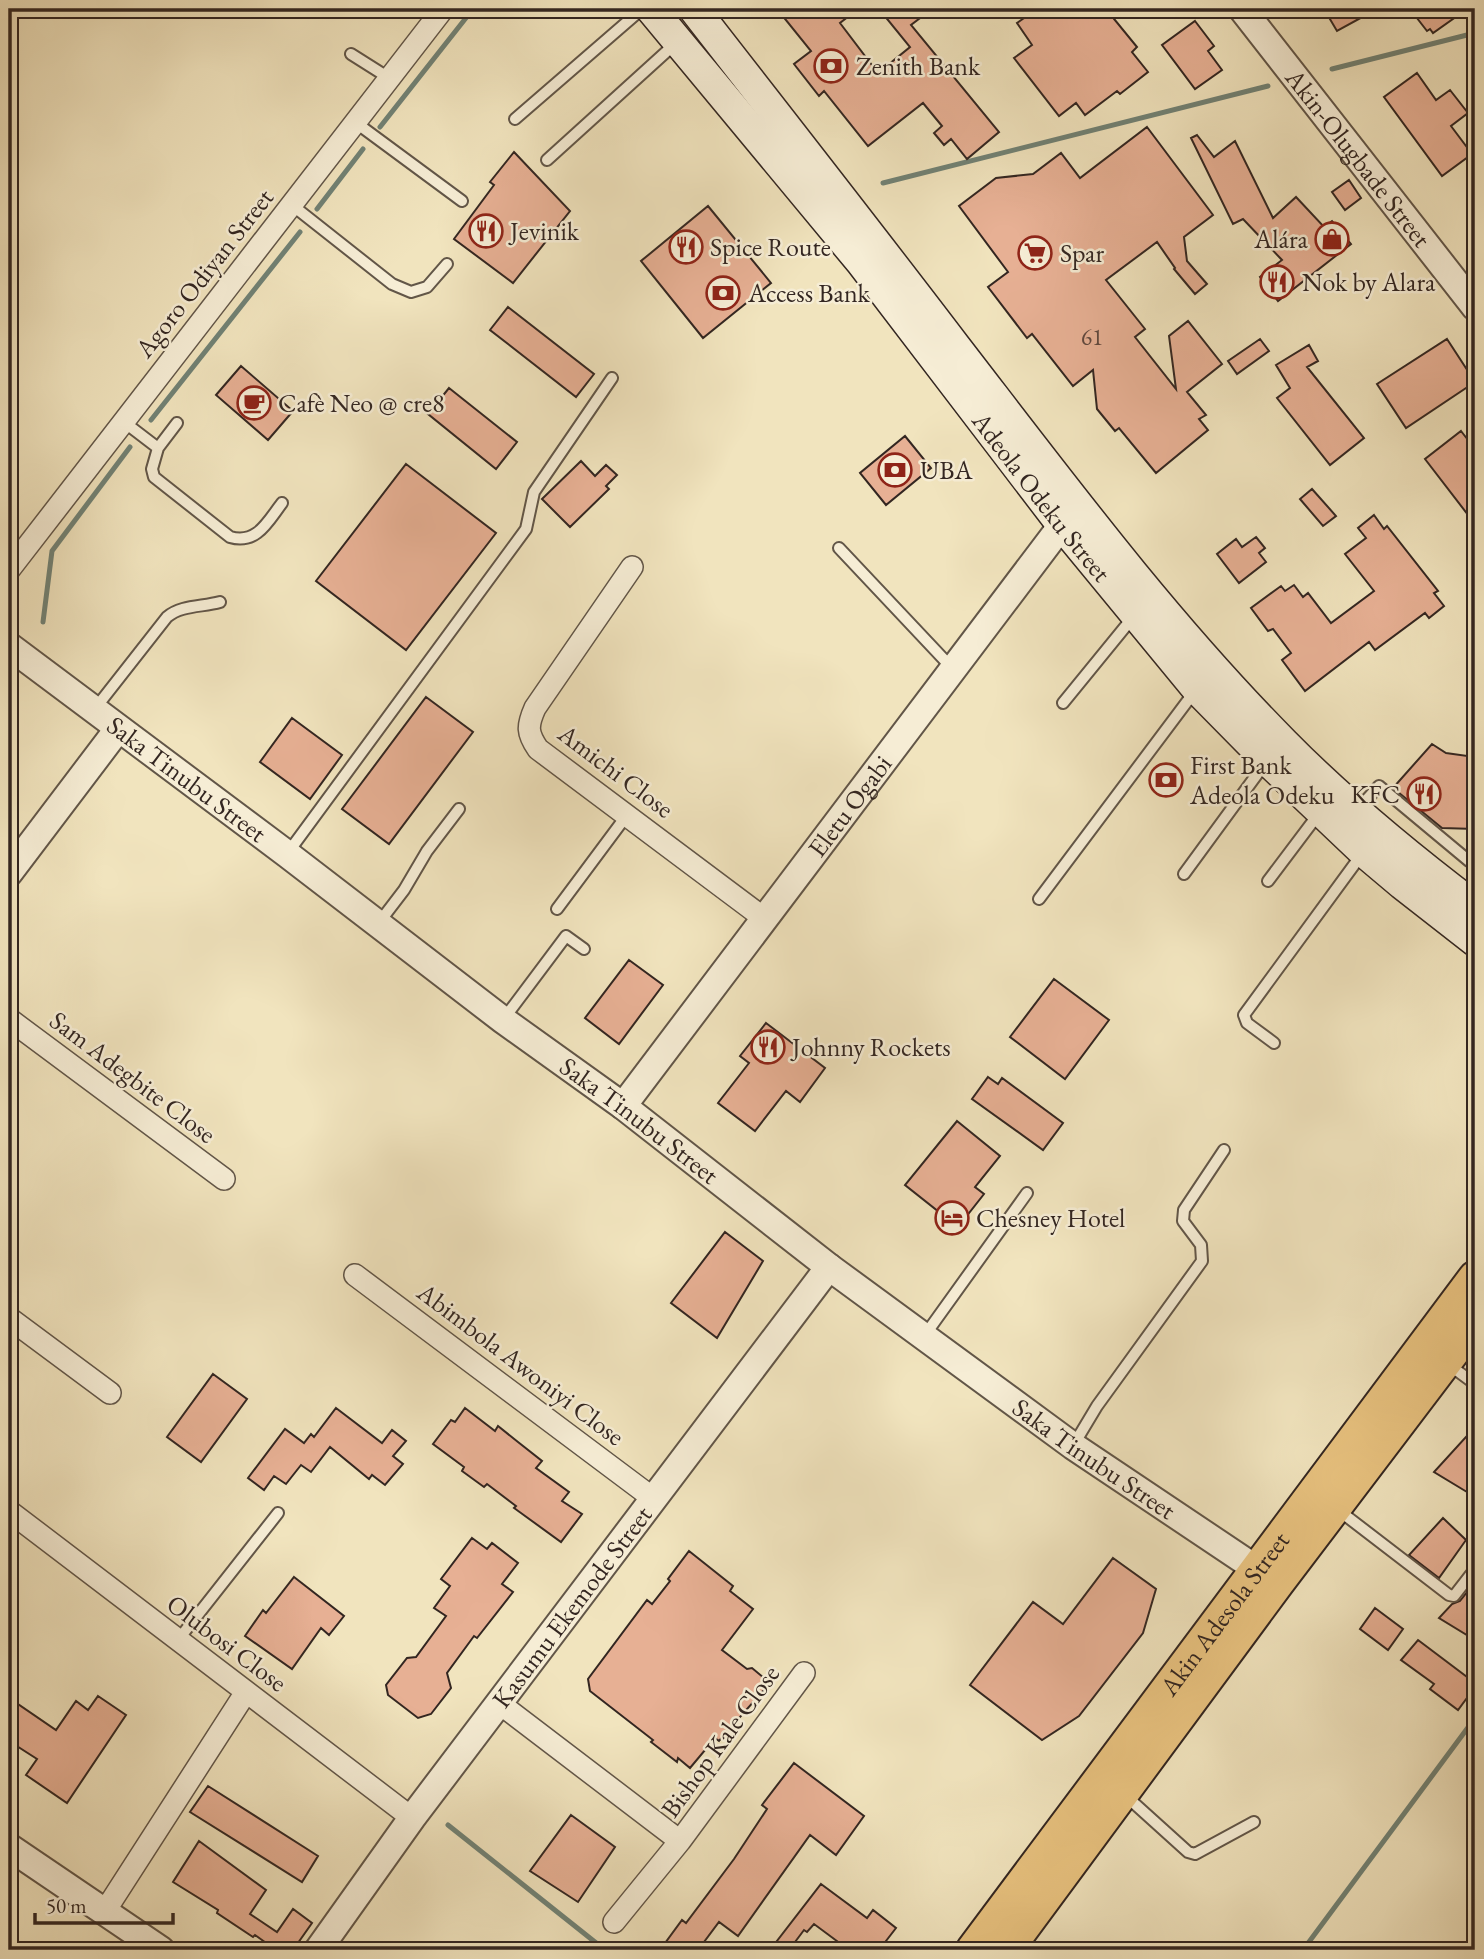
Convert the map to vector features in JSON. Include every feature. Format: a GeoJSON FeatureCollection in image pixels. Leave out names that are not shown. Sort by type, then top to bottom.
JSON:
{"type":"FeatureCollection","features":[{"type":"Feature","properties":{"kind":"main road","name":"Adeola Odeku Street"},"geometry":{"type":"LineString","coordinates":[[652,9],[870,254]]}},
{"type":"Feature","properties":{"kind":"main road","name":"Adeola Odeku Street"},"geometry":{"type":"LineString","coordinates":[[694,9],[870,254],[1072,518],[1136,614],[1197,689],[1364,852],[1402,884],[1474,936]]}},
{"type":"Feature","properties":{"kind":"main road","name":"Adeola Odeku Street"},"geometry":{"type":"LineString","coordinates":[[1072,518],[1285,745],[1414,860],[1475,908]]}},
{"type":"Feature","properties":{"kind":"main road","name":"Akin Adesola Street"},"geometry":{"type":"LineString","coordinates":[[1006,1950],[1122,1792],[1267,1576],[1475,1278]]}},
{"type":"Feature","properties":{"kind":"main road","name":"Akin Adesola Street"},"geometry":{"type":"LineString","coordinates":[[974,1950],[1267,1576],[1335,1507],[1475,1322]]}},
{"type":"Feature","properties":{"kind":"street","name":"Agoro Odiyan Street"},"geometry":{"type":"LineString","coordinates":[[9,570],[443,9]]}},
{"type":"Feature","properties":{"kind":"street","name":"Akin-Olugbade Street"},"geometry":{"type":"LineString","coordinates":[[1242,9],[1475,307]]}},
{"type":"Feature","properties":{"kind":"street","name":"Eletu Ogabi"},"geometry":{"type":"LineString","coordinates":[[623,1106],[953,670],[1072,518]]}},
{"type":"Feature","properties":{"kind":"street","name":"Amichi Close"},"geometry":{"type":"LineString","coordinates":[[632,567],[535,708],[527,725],[528,736],[538,749],[765,919]]}},
{"type":"Feature","properties":{"kind":"street","name":"Saka Tinubu Street"},"geometry":{"type":"LineString","coordinates":[[9,646],[287,853],[503,1020],[623,1106],[829,1267],[1073,1446],[1267,1576]]}},
{"type":"Feature","properties":{"kind":"street"},"geometry":{"type":"LineString","coordinates":[[9,873],[118,729]]}},
{"type":"Feature","properties":{"kind":"street","name":"Sam Adegbite Close"},"geometry":{"type":"LineString","coordinates":[[9,1019],[224,1180]]}},
{"type":"Feature","properties":{"kind":"street","name":"Kasumu Ekemode Street"},"geometry":{"type":"LineString","coordinates":[[318,1950],[412,1818],[829,1267]]}},
{"type":"Feature","properties":{"kind":"street","name":"Abimbola Awoniyi Close"},"geometry":{"type":"LineString","coordinates":[[355,1275],[654,1499]]}},
{"type":"Feature","properties":{"kind":"street"},"geometry":{"type":"LineString","coordinates":[[9,1318],[110,1393]]}},
{"type":"Feature","properties":{"kind":"street","name":"Olubosi Close"},"geometry":{"type":"LineString","coordinates":[[9,1511],[412,1818]]}},
{"type":"Feature","properties":{"kind":"street","name":"Bishop Kale Close"},"geometry":{"type":"LineString","coordinates":[[614,1922],[680,1841],[804,1674]]}},
{"type":"Feature","properties":{"kind":"street"},"geometry":{"type":"LineString","coordinates":[[105,1911],[246,1692]]}},
{"type":"Feature","properties":{"kind":"street","name":"Bishop Kale Close"},"geometry":{"type":"LineString","coordinates":[[499,1703],[680,1841]]}},
{"type":"Feature","properties":{"kind":"street"},"geometry":{"type":"LineString","coordinates":[[9,1847],[161,1950]]}},
{"type":"Feature","properties":{"kind":"lane"},"geometry":{"type":"LineString","coordinates":[[515,119],[642,9]]}},
{"type":"Feature","properties":{"kind":"lane"},"geometry":{"type":"LineString","coordinates":[[547,160],[678,41]]}},
{"type":"Feature","properties":{"kind":"lane"},"geometry":{"type":"LineString","coordinates":[[351,54],[389,78]]}},
{"type":"Feature","properties":{"kind":"lane"},"geometry":{"type":"LineString","coordinates":[[355,122],[462,201]]}},
{"type":"Feature","properties":{"kind":"lane"},"geometry":{"type":"LineString","coordinates":[[292,205],[392,284],[411,292],[427,287],[447,264]]}},
{"type":"Feature","properties":{"kind":"lane"},"geometry":{"type":"LineString","coordinates":[[287,853],[526,529],[534,492],[612,378]]}},
{"type":"Feature","properties":{"kind":"lane"},"geometry":{"type":"LineString","coordinates":[[124,422],[158,448]]}},
{"type":"Feature","properties":{"kind":"lane"},"geometry":{"type":"LineString","coordinates":[[177,423],[158,448],[152,469],[154,477],[230,537],[240,540],[250,538],[261,531],[282,503]]}},
{"type":"Feature","properties":{"kind":"lane"},"geometry":{"type":"LineString","coordinates":[[839,548],[953,670]]}},
{"type":"Feature","properties":{"kind":"lane"},"geometry":{"type":"LineString","coordinates":[[94,710],[175,610],[220,602]]}},
{"type":"Feature","properties":{"kind":"lane"},"geometry":{"type":"LineString","coordinates":[[1063,703],[1136,614]]}},
{"type":"Feature","properties":{"kind":"lane"},"geometry":{"type":"LineString","coordinates":[[1039,900],[1197,689]]}},
{"type":"Feature","properties":{"kind":"lane"},"geometry":{"type":"LineString","coordinates":[[1184,874],[1267,760]]}},
{"type":"Feature","properties":{"kind":"lane"},"geometry":{"type":"LineString","coordinates":[[1357,811],[1378,786],[1469,861],[1475,859]]}},
{"type":"Feature","properties":{"kind":"lane"},"geometry":{"type":"LineString","coordinates":[[378,924],[404,890],[427,850],[459,810]]}},
{"type":"Feature","properties":{"kind":"lane"},"geometry":{"type":"LineString","coordinates":[[1268,881],[1321,810]]}},
{"type":"Feature","properties":{"kind":"lane"},"geometry":{"type":"LineString","coordinates":[[557,909],[627,816]]}},
{"type":"Feature","properties":{"kind":"lane"},"geometry":{"type":"LineString","coordinates":[[1275,1044],[1247,1023],[1244,1015],[1364,852]]}},
{"type":"Feature","properties":{"kind":"lane"},"geometry":{"type":"LineString","coordinates":[[503,1020],[566,936],[584,948]]}},
{"type":"Feature","properties":{"kind":"lane"},"geometry":{"type":"LineString","coordinates":[[1073,1446],[1097,1406],[1202,1261],[1200,1245],[1183,1221],[1184,1210],[1224,1150]]}},
{"type":"Feature","properties":{"kind":"lane"},"geometry":{"type":"LineString","coordinates":[[925,1335],[1027,1193]]}},
{"type":"Feature","properties":{"kind":"lane"},"geometry":{"type":"LineString","coordinates":[[1446,1362],[1475,1384]]}},
{"type":"Feature","properties":{"kind":"lane"},"geometry":{"type":"LineString","coordinates":[[1335,1507],[1449,1595],[1454,1596],[1475,1569]]}},
{"type":"Feature","properties":{"kind":"lane"},"geometry":{"type":"LineString","coordinates":[[178,1640],[278,1513]]}},
{"type":"Feature","properties":{"kind":"lane"},"geometry":{"type":"LineString","coordinates":[[1122,1792],[1188,1852],[1195,1854],[1254,1822]]}},
{"type":"Feature","properties":{"kind":"building"},"geometry":{"type":"Polygon","coordinates":[[[777,9],[858,9],[840,23],[878,73],[910,47],[879,9],[932,9],[911,25],[999,132],[967,159],[951,139],[944,145],[934,133],[942,126],[923,103],[868,146],[824,91],[819,96],[794,64],[811,51],[777,9]]]}},
{"type":"Feature","properties":{"kind":"building"},"geometry":{"type":"Polygon","coordinates":[[[1037,9],[1064,9],[1069,15],[1078,9],[1106,9],[1137,47],[1132,52],[1148,72],[1120,94],[1117,91],[1085,115],[1076,103],[1059,116],[1014,58],[1032,45],[1017,23],[1037,9]]]}},
{"type":"Feature","properties":{"kind":"building"},"geometry":{"type":"Polygon","coordinates":[[[1324,9],[1377,9],[1337,31],[1324,9]]]}},
{"type":"Feature","properties":{"kind":"building"},"geometry":{"type":"Polygon","coordinates":[[[1410,9],[1467,9],[1433,33],[1430,29],[1427,31],[1410,9]]]}},
{"type":"Feature","properties":{"kind":"building"},"geometry":{"type":"Polygon","coordinates":[[[1195,21],[1214,46],[1208,51],[1222,70],[1195,89],[1162,45],[1195,21]]]}},
{"type":"Feature","properties":{"kind":"building"},"geometry":{"type":"Polygon","coordinates":[[[1417,73],[1436,100],[1450,90],[1468,113],[1451,126],[1472,154],[1442,176],[1384,97],[1417,73]]]}},
{"type":"Feature","properties":{"kind":"building"},"geometry":{"type":"Polygon","coordinates":[[[1147,127],[1213,215],[1184,237],[1187,261],[1207,284],[1195,294],[1174,269],[1157,242],[1106,280],[1145,329],[1135,337],[1176,389],[1169,336],[1188,321],[1222,364],[1187,392],[1206,415],[1199,419],[1208,430],[1156,473],[1119,428],[1115,431],[1097,409],[1093,370],[1073,386],[1032,334],[1027,338],[988,287],[1008,272],[959,206],[996,178],[1033,174],[1061,153],[1080,178],[1147,127]]]}},
{"type":"Feature","properties":{"kind":"building"},"geometry":{"type":"Polygon","coordinates":[[[1197,135],[1214,157],[1235,141],[1273,218],[1296,197],[1324,227],[1332,221],[1351,244],[1278,301],[1260,277],[1282,260],[1243,219],[1233,224],[1191,138],[1197,135]]]}},
{"type":"Feature","properties":{"kind":"building"},"geometry":{"type":"Polygon","coordinates":[[[514,152],[570,211],[513,283],[454,239],[494,185],[490,182],[514,152]]]}},
{"type":"Feature","properties":{"kind":"building"},"geometry":{"type":"Polygon","coordinates":[[[1349,180],[1361,198],[1345,210],[1332,192],[1349,180]]]}},
{"type":"Feature","properties":{"kind":"building"},"geometry":{"type":"Polygon","coordinates":[[[708,206],[771,283],[703,338],[641,261],[708,206]]]}},
{"type":"Feature","properties":{"kind":"building"},"geometry":{"type":"Polygon","coordinates":[[[508,307],[594,374],[576,397],[490,330],[508,307]]]}},
{"type":"Feature","properties":{"kind":"building"},"geometry":{"type":"Polygon","coordinates":[[[1260,339],[1269,351],[1237,374],[1228,361],[1260,339]]]}},
{"type":"Feature","properties":{"kind":"building"},"geometry":{"type":"Polygon","coordinates":[[[1447,339],[1475,382],[1406,428],[1377,384],[1447,339]]]}},
{"type":"Feature","properties":{"kind":"building"},"geometry":{"type":"Polygon","coordinates":[[[1309,345],[1318,361],[1307,367],[1364,438],[1330,465],[1277,398],[1290,388],[1276,365],[1309,345]]]}},
{"type":"Feature","properties":{"kind":"building","name":"Cafè Neo @ cre8"},"geometry":{"type":"Polygon","coordinates":[[[241,366],[293,411],[268,440],[216,395],[241,366]]]}},
{"type":"Feature","properties":{"kind":"building"},"geometry":{"type":"Polygon","coordinates":[[[449,388],[517,442],[496,469],[428,414],[449,388]]]}},
{"type":"Feature","properties":{"kind":"building"},"geometry":{"type":"Polygon","coordinates":[[[1461,431],[1475,449],[1475,524],[1425,459],[1461,431]]]}},
{"type":"Feature","properties":{"kind":"building","name":"UBA"},"geometry":{"type":"Polygon","coordinates":[[[905,436],[931,468],[886,505],[860,473],[905,436]]]}},
{"type":"Feature","properties":{"kind":"building"},"geometry":{"type":"Polygon","coordinates":[[[581,461],[595,476],[606,465],[617,475],[606,486],[609,489],[570,527],[542,499],[581,461]]]}},
{"type":"Feature","properties":{"kind":"building"},"geometry":{"type":"Polygon","coordinates":[[[406,464],[496,533],[406,650],[316,581],[406,464]]]}},
{"type":"Feature","properties":{"kind":"building"},"geometry":{"type":"Polygon","coordinates":[[[1312,489],[1336,516],[1323,526],[1300,499],[1312,489]]]}},
{"type":"Feature","properties":{"kind":"building"},"geometry":{"type":"Polygon","coordinates":[[[1374,515],[1384,529],[1387,526],[1438,591],[1434,593],[1444,606],[1429,618],[1425,613],[1375,650],[1369,642],[1305,691],[1282,660],[1291,653],[1273,629],[1268,631],[1251,608],[1281,586],[1285,591],[1294,585],[1303,597],[1308,593],[1331,623],[1374,591],[1345,554],[1366,538],[1358,528],[1374,515]]]}},
{"type":"Feature","properties":{"kind":"building"},"geometry":{"type":"Polygon","coordinates":[[[1256,537],[1265,548],[1259,553],[1266,562],[1239,583],[1217,554],[1236,539],[1242,547],[1256,537]]]}},
{"type":"Feature","properties":{"kind":"building"},"geometry":{"type":"Polygon","coordinates":[[[426,697],[473,732],[389,844],[342,809],[426,697]]]}},
{"type":"Feature","properties":{"kind":"building"},"geometry":{"type":"Polygon","coordinates":[[[292,718],[342,755],[310,799],[260,762],[292,718]]]}},
{"type":"Feature","properties":{"kind":"building"},"geometry":{"type":"Polygon","coordinates":[[[1432,744],[1446,753],[1475,757],[1475,829],[1442,828],[1393,788],[1432,744]]]}},
{"type":"Feature","properties":{"kind":"building"},"geometry":{"type":"Polygon","coordinates":[[[629,960],[663,985],[619,1044],[585,1018],[629,960]]]}},
{"type":"Feature","properties":{"kind":"building"},"geometry":{"type":"Polygon","coordinates":[[[1054,979],[1109,1020],[1065,1079],[1010,1037],[1054,979]]]}},
{"type":"Feature","properties":{"kind":"building"},"geometry":{"type":"Polygon","coordinates":[[[766,1023],[825,1068],[800,1102],[786,1091],[755,1131],[718,1103],[749,1063],[740,1056],[766,1023]]]}},
{"type":"Feature","properties":{"kind":"building"},"geometry":{"type":"Polygon","coordinates":[[[988,1077],[998,1084],[1002,1078],[1063,1123],[1043,1150],[972,1099],[988,1077]]]}},
{"type":"Feature","properties":{"kind":"building"},"geometry":{"type":"Polygon","coordinates":[[[957,1121],[1000,1156],[975,1187],[984,1194],[958,1227],[905,1185],[957,1121]]]}},
{"type":"Feature","properties":{"kind":"building"},"geometry":{"type":"Polygon","coordinates":[[[725,1232],[763,1261],[717,1338],[671,1303],[725,1232]]]}},
{"type":"Feature","properties":{"kind":"building"},"geometry":{"type":"Polygon","coordinates":[[[213,1374],[247,1399],[201,1462],[167,1437],[213,1374]]]}},
{"type":"Feature","properties":{"kind":"building"},"geometry":{"type":"Polygon","coordinates":[[[336,1408],[382,1443],[392,1430],[406,1441],[393,1456],[403,1464],[385,1485],[372,1475],[369,1479],[330,1447],[311,1472],[301,1465],[286,1484],[274,1476],[264,1490],[248,1478],[285,1429],[304,1443],[311,1434],[314,1437],[336,1408]]]}},
{"type":"Feature","properties":{"kind":"building"},"geometry":{"type":"Polygon","coordinates":[[[465,1408],[495,1431],[498,1426],[542,1461],[536,1468],[569,1492],[562,1501],[582,1514],[561,1542],[514,1508],[516,1506],[487,1484],[484,1487],[462,1471],[464,1467],[433,1444],[451,1420],[455,1422],[465,1408]]]}},
{"type":"Feature","properties":{"kind":"building"},"geometry":{"type":"Polygon","coordinates":[[[1475,1427],[1475,1480],[1467,1492],[1434,1472],[1475,1427]]]}},
{"type":"Feature","properties":{"kind":"building"},"geometry":{"type":"Polygon","coordinates":[[[1443,1518],[1466,1540],[1439,1578],[1409,1555],[1443,1518]]]}},
{"type":"Feature","properties":{"kind":"building"},"geometry":{"type":"Polygon","coordinates":[[[472,1538],[487,1549],[492,1543],[518,1563],[502,1584],[513,1592],[477,1638],[474,1636],[447,1673],[451,1688],[431,1714],[418,1718],[388,1695],[386,1685],[407,1658],[416,1657],[446,1616],[434,1608],[450,1586],[441,1579],[472,1538]]]}},
{"type":"Feature","properties":{"kind":"building"},"geometry":{"type":"Polygon","coordinates":[[[689,1551],[733,1586],[730,1591],[753,1609],[722,1650],[747,1669],[752,1668],[770,1683],[719,1741],[715,1738],[690,1768],[678,1758],[677,1762],[651,1742],[653,1740],[590,1691],[588,1679],[647,1600],[652,1604],[689,1551]]]}},
{"type":"Feature","properties":{"kind":"building"},"geometry":{"type":"Polygon","coordinates":[[[1113,1558],[1156,1589],[1143,1633],[1079,1716],[1042,1740],[970,1685],[1033,1602],[1063,1624],[1113,1558]]]}},
{"type":"Feature","properties":{"kind":"building"},"geometry":{"type":"Polygon","coordinates":[[[294,1577],[344,1616],[329,1635],[321,1628],[292,1669],[245,1636],[263,1610],[266,1613],[294,1577]]]}},
{"type":"Feature","properties":{"kind":"building"},"geometry":{"type":"Polygon","coordinates":[[[1475,1582],[1475,1640],[1439,1618],[1452,1604],[1460,1601],[1475,1582]]]}},
{"type":"Feature","properties":{"kind":"building"},"geometry":{"type":"Polygon","coordinates":[[[1375,1608],[1403,1629],[1388,1650],[1360,1629],[1375,1608]]]}},
{"type":"Feature","properties":{"kind":"building"},"geometry":{"type":"Polygon","coordinates":[[[1418,1640],[1475,1683],[1475,1687],[1458,1710],[1430,1689],[1434,1684],[1401,1660],[1418,1640]]]}},
{"type":"Feature","properties":{"kind":"building"},"geometry":{"type":"Polygon","coordinates":[[[98,1696],[126,1715],[67,1803],[26,1775],[37,1759],[9,1741],[9,1698],[56,1730],[76,1701],[88,1710],[98,1696]]]}},
{"type":"Feature","properties":{"kind":"building"},"geometry":{"type":"Polygon","coordinates":[[[794,1763],[864,1816],[836,1855],[810,1835],[738,1936],[719,1922],[698,1950],[660,1950],[682,1920],[686,1923],[734,1859],[767,1809],[762,1805],[794,1763]]]}},
{"type":"Feature","properties":{"kind":"building"},"geometry":{"type":"Polygon","coordinates":[[[208,1786],[318,1856],[302,1882],[190,1812],[208,1786]]]}},
{"type":"Feature","properties":{"kind":"building"},"geometry":{"type":"Polygon","coordinates":[[[571,1815],[615,1847],[578,1902],[530,1871],[571,1815]]]}},
{"type":"Feature","properties":{"kind":"building"},"geometry":{"type":"Polygon","coordinates":[[[199,1841],[266,1890],[250,1914],[277,1932],[293,1909],[312,1923],[293,1950],[276,1950],[255,1935],[253,1937],[217,1913],[218,1910],[173,1882],[199,1841]]]}},
{"type":"Feature","properties":{"kind":"building"},"geometry":{"type":"Polygon","coordinates":[[[821,1884],[867,1918],[873,1910],[896,1928],[879,1950],[849,1950],[814,1924],[807,1932],[804,1930],[789,1950],[770,1950],[821,1884]]]}},
{"type":"Feature","properties":{"kind":"waterway"},"geometry":{"type":"LineString","coordinates":[[380,127],[473,9]]}},
{"type":"Feature","properties":{"kind":"waterway"},"geometry":{"type":"LineString","coordinates":[[1332,69],[1475,33]]}},
{"type":"Feature","properties":{"kind":"waterway"},"geometry":{"type":"LineString","coordinates":[[883,183],[1268,86]]}},
{"type":"Feature","properties":{"kind":"waterway"},"geometry":{"type":"LineString","coordinates":[[317,209],[363,149]]}},
{"type":"Feature","properties":{"kind":"waterway"},"geometry":{"type":"LineString","coordinates":[[151,420],[300,232]]}},
{"type":"Feature","properties":{"kind":"waterway"},"geometry":{"type":"LineString","coordinates":[[43,622],[52,551],[130,447]]}},
{"type":"Feature","properties":{"kind":"waterway"},"geometry":{"type":"LineString","coordinates":[[1303,1950],[1475,1718]]}},
{"type":"Feature","properties":{"kind":"waterway"},"geometry":{"type":"LineString","coordinates":[[448,1825],[605,1950]]}},
{"type":"Feature","properties":{"kind":"place","name":"Zenith Bank"},"geometry":{"type":"Point","coordinates":[831,66]}},
{"type":"Feature","properties":{"kind":"place","name":"Jevinik"},"geometry":{"type":"Point","coordinates":[486,231]}},
{"type":"Feature","properties":{"kind":"place","name":"Alára"},"geometry":{"type":"Point","coordinates":[1332,239]}},
{"type":"Feature","properties":{"kind":"place","name":"Spice Route"},"geometry":{"type":"Point","coordinates":[686,247]}},
{"type":"Feature","properties":{"kind":"place","name":"Spar"},"geometry":{"type":"Point","coordinates":[1035,253]}},
{"type":"Feature","properties":{"kind":"place","name":"Nok by Alara"},"geometry":{"type":"Point","coordinates":[1277,282]}},
{"type":"Feature","properties":{"kind":"place","name":"Access Bank"},"geometry":{"type":"Point","coordinates":[723,293]}},
{"type":"Feature","properties":{"kind":"place","name":"Cafè Neo @ cre8"},"geometry":{"type":"Point","coordinates":[254,403]}},
{"type":"Feature","properties":{"kind":"place","name":"UBA"},"geometry":{"type":"Point","coordinates":[895,470]}},
{"type":"Feature","properties":{"kind":"place","name":"First Bank Adeola Odeku"},"geometry":{"type":"Point","coordinates":[1166,780]}},
{"type":"Feature","properties":{"kind":"place","name":"KFC"},"geometry":{"type":"Point","coordinates":[1424,794]}},
{"type":"Feature","properties":{"kind":"place","name":"Johnny Rockets"},"geometry":{"type":"Point","coordinates":[768,1047]}},
{"type":"Feature","properties":{"kind":"place","name":"Chesney Hotel"},"geometry":{"type":"Point","coordinates":[952,1218]}}]}
